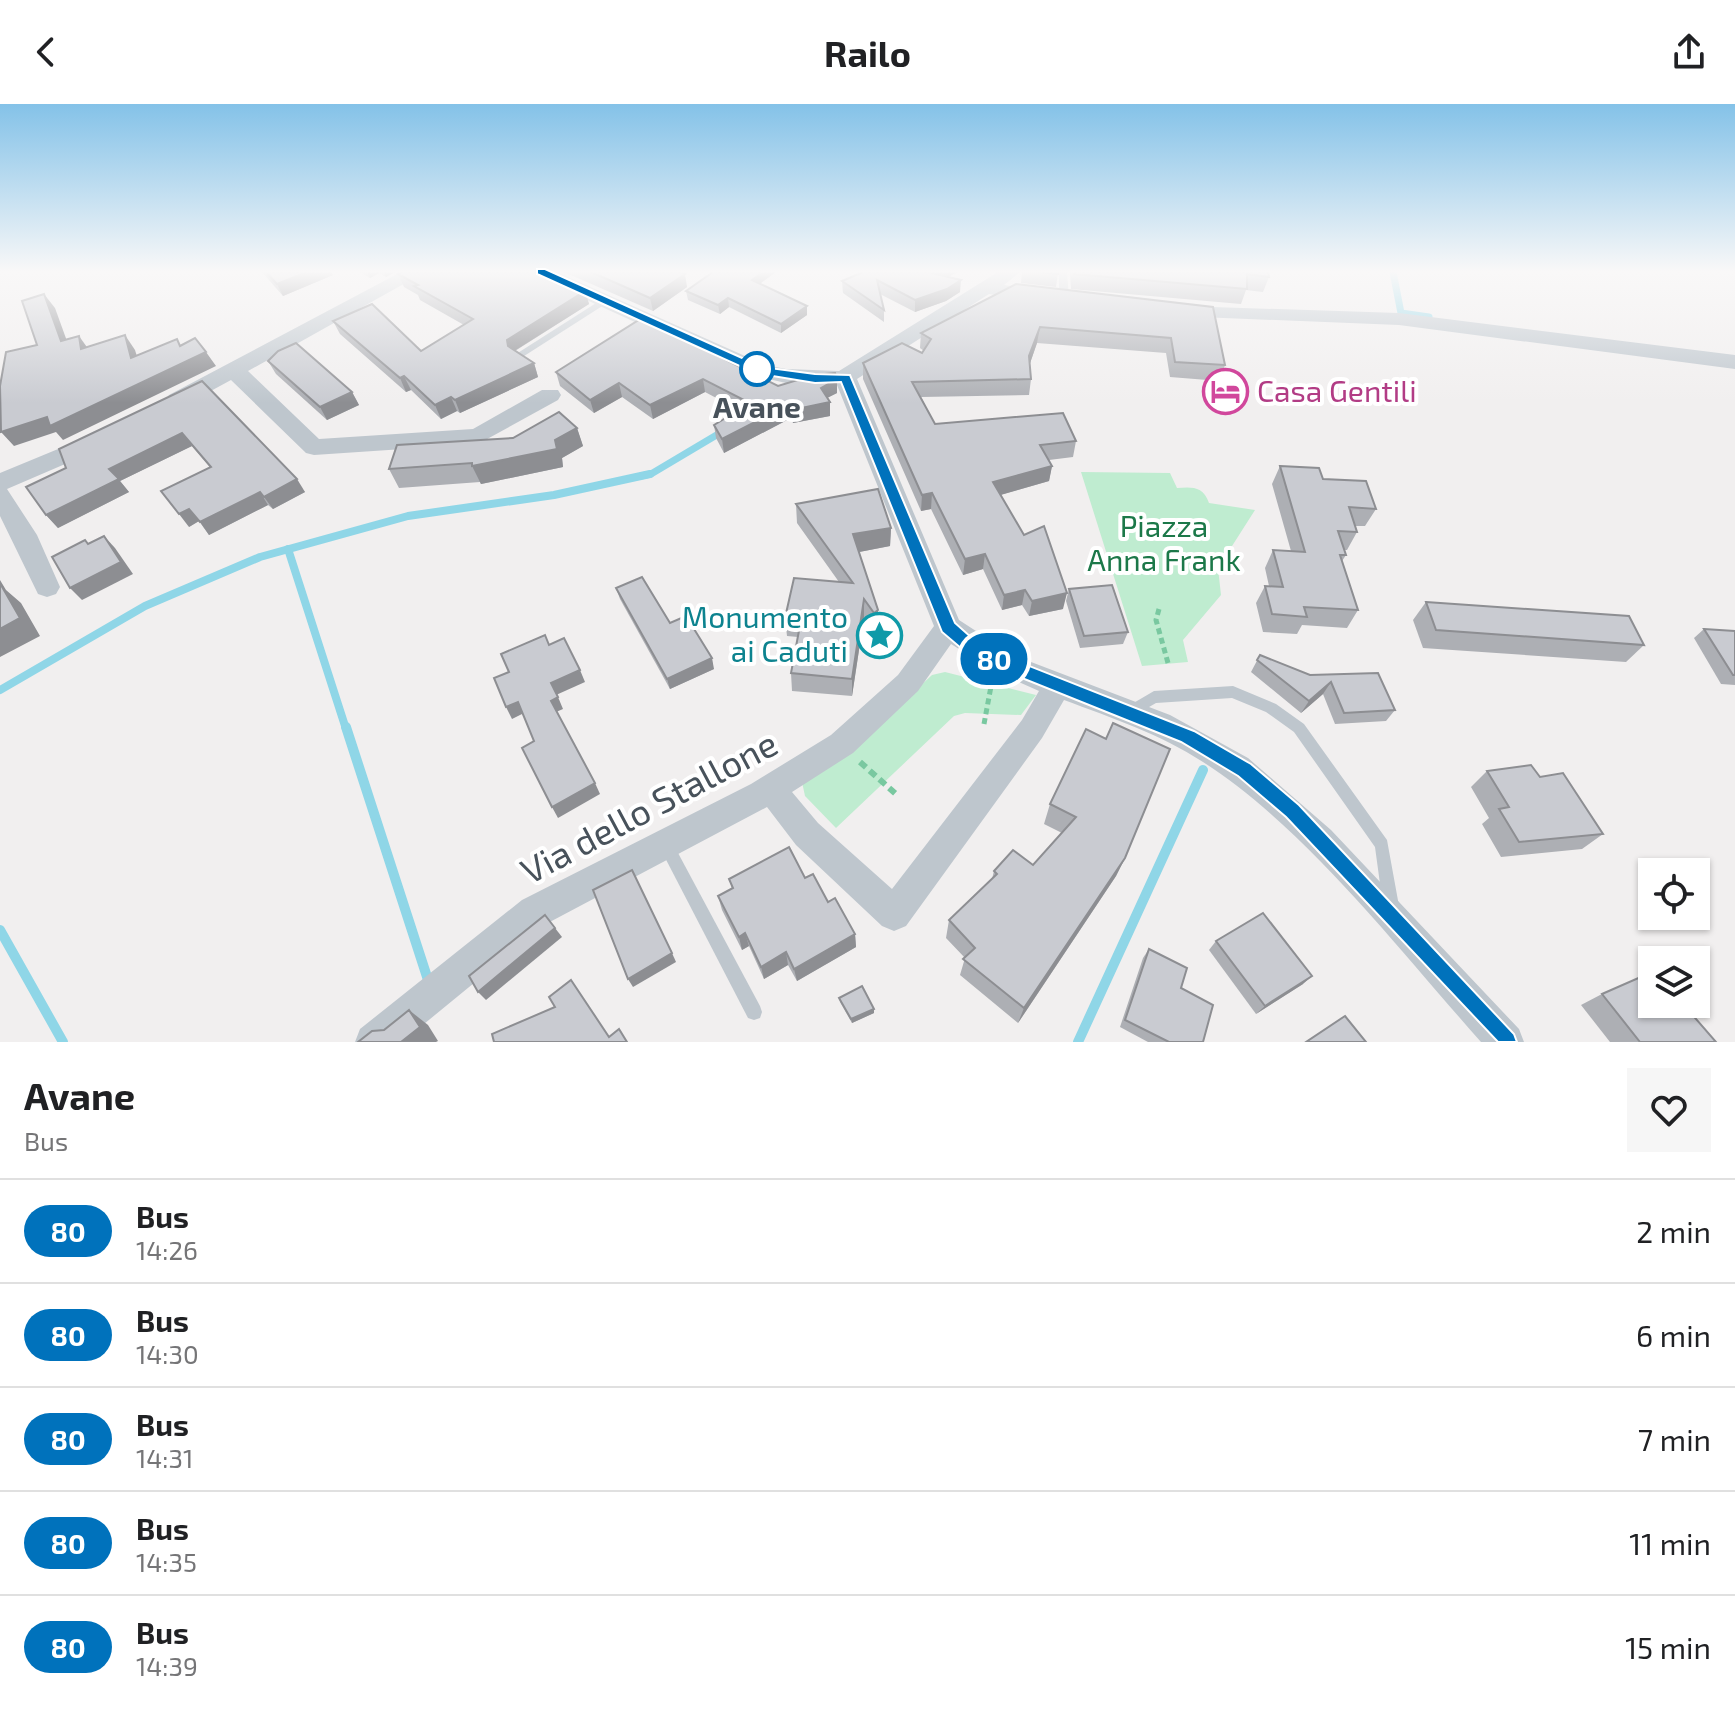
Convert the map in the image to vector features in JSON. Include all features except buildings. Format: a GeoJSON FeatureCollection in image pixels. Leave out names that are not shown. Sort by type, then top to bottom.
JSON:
{"type":"FeatureCollection","features":[{"type":"Feature","properties":{"kind":"street"},"geometry":{"type":"LineString","coordinates":[[157,410],[335,316]]}},
{"type":"Feature","properties":{"kind":"street"},"geometry":{"type":"LineString","coordinates":[[627,316],[642,325],[759,370],[815,379],[845,377],[942,316]]}},
{"type":"Feature","properties":{"kind":"street"},"geometry":{"type":"LineString","coordinates":[[1336,316],[1399,319],[1735,362]]}},
{"type":"Feature","properties":{"kind":"street"},"geometry":{"type":"LineString","coordinates":[[235,371],[314,447],[478,436],[550,395]]}},
{"type":"Feature","properties":{"kind":"street"},"geometry":{"type":"LineString","coordinates":[[845,377],[948,627],[968,644],[998,661],[1187,736],[1244,770],[1293,811],[1506,1042]]}},
{"type":"Feature","properties":{"kind":"street"},"geometry":{"type":"LineString","coordinates":[[0,483],[106,436]]}},
{"type":"Feature","properties":{"kind":"street"},"geometry":{"type":"LineString","coordinates":[[0,496],[24,535],[47,587]]}},
{"type":"Feature","properties":{"kind":"street","name":"Via dello Stallone"},"geometry":{"type":"LineString","coordinates":[[373,1042],[534,912],[771,789],[842,744],[908,683],[948,627]]}},
{"type":"Feature","properties":{"kind":"street"},"geometry":{"type":"LineString","coordinates":[[771,789],[807,834],[894,914],[1032,729],[1058,685]]}},
{"type":"Feature","properties":{"kind":"lane"},"geometry":{"type":"LineString","coordinates":[[518,356],[581,316]]}},
{"type":"Feature","properties":{"kind":"lane"},"geometry":{"type":"LineString","coordinates":[[1130,712],[1154,697],[1233,692],[1271,708],[1299,728],[1382,845],[1392,916]]}},
{"type":"Feature","properties":{"kind":"lane"},"geometry":{"type":"LineString","coordinates":[[665,843],[754,1012]]}},
{"type":"Feature","properties":{"kind":"path"},"geometry":{"type":"LineString","coordinates":[[1159,609],[1156,620],[1168,663]]}},
{"type":"Feature","properties":{"kind":"path"},"geometry":{"type":"LineString","coordinates":[[984,724],[998,661]]}},
{"type":"Feature","properties":{"kind":"path"},"geometry":{"type":"LineString","coordinates":[[842,744],[897,795]]}},
{"type":"Feature","properties":{"kind":"green space","name":"Piazza Anna Frank"},"geometry":{"type":"Polygon","coordinates":[[[1081,472],[1170,473],[1177,488],[1200,491],[1209,503],[1255,510],[1218,568],[1221,595],[1183,640],[1188,662],[1142,666],[1081,472]]]}},
{"type":"Feature","properties":{"kind":"green space"},"geometry":{"type":"Polygon","coordinates":[[[945,672],[1036,695],[1021,715],[965,713],[954,716],[836,828],[805,796],[802,782],[850,751],[932,675],[945,672]]]}},
{"type":"Feature","properties":{"kind":"waterway"},"geometry":{"type":"LineString","coordinates":[[1420,316],[1429,317]]}},
{"type":"Feature","properties":{"kind":"waterway"},"geometry":{"type":"LineString","coordinates":[[641,476],[651,474],[725,430]]}},
{"type":"Feature","properties":{"kind":"waterway"},"geometry":{"type":"LineString","coordinates":[[288,549],[408,516],[554,495],[650,474]]}},
{"type":"Feature","properties":{"kind":"waterway"},"geometry":{"type":"LineString","coordinates":[[0,690],[145,606],[260,557],[288,549]]}},
{"type":"Feature","properties":{"kind":"waterway"},"geometry":{"type":"LineString","coordinates":[[288,549],[346,729]]}},
{"type":"Feature","properties":{"kind":"waterway"},"geometry":{"type":"LineString","coordinates":[[346,727],[429,983]]}},
{"type":"Feature","properties":{"kind":"waterway"},"geometry":{"type":"LineString","coordinates":[[1078,1042],[1203,770]]}},
{"type":"Feature","properties":{"kind":"waterway"},"geometry":{"type":"LineString","coordinates":[[0,930],[63,1042]]}},
{"type":"Feature","properties":{"kind":"bus line","name":"80"},"geometry":{"type":"LineString","coordinates":[[637,316],[759,370],[815,379],[845,377],[948,627],[968,644],[998,661],[1187,736],[1244,770],[1293,811],[1506,1042]]}},
{"type":"Feature","properties":{"kind":"place","name":"Avane"},"geometry":{"type":"Point","coordinates":[757,369]}},
{"type":"Feature","properties":{"kind":"place","name":"Casa Gentili"},"geometry":{"type":"Point","coordinates":[1226,392]}},
{"type":"Feature","properties":{"kind":"place","name":"Monumento ai Caduti"},"geometry":{"type":"Point","coordinates":[879,635]}}]}
